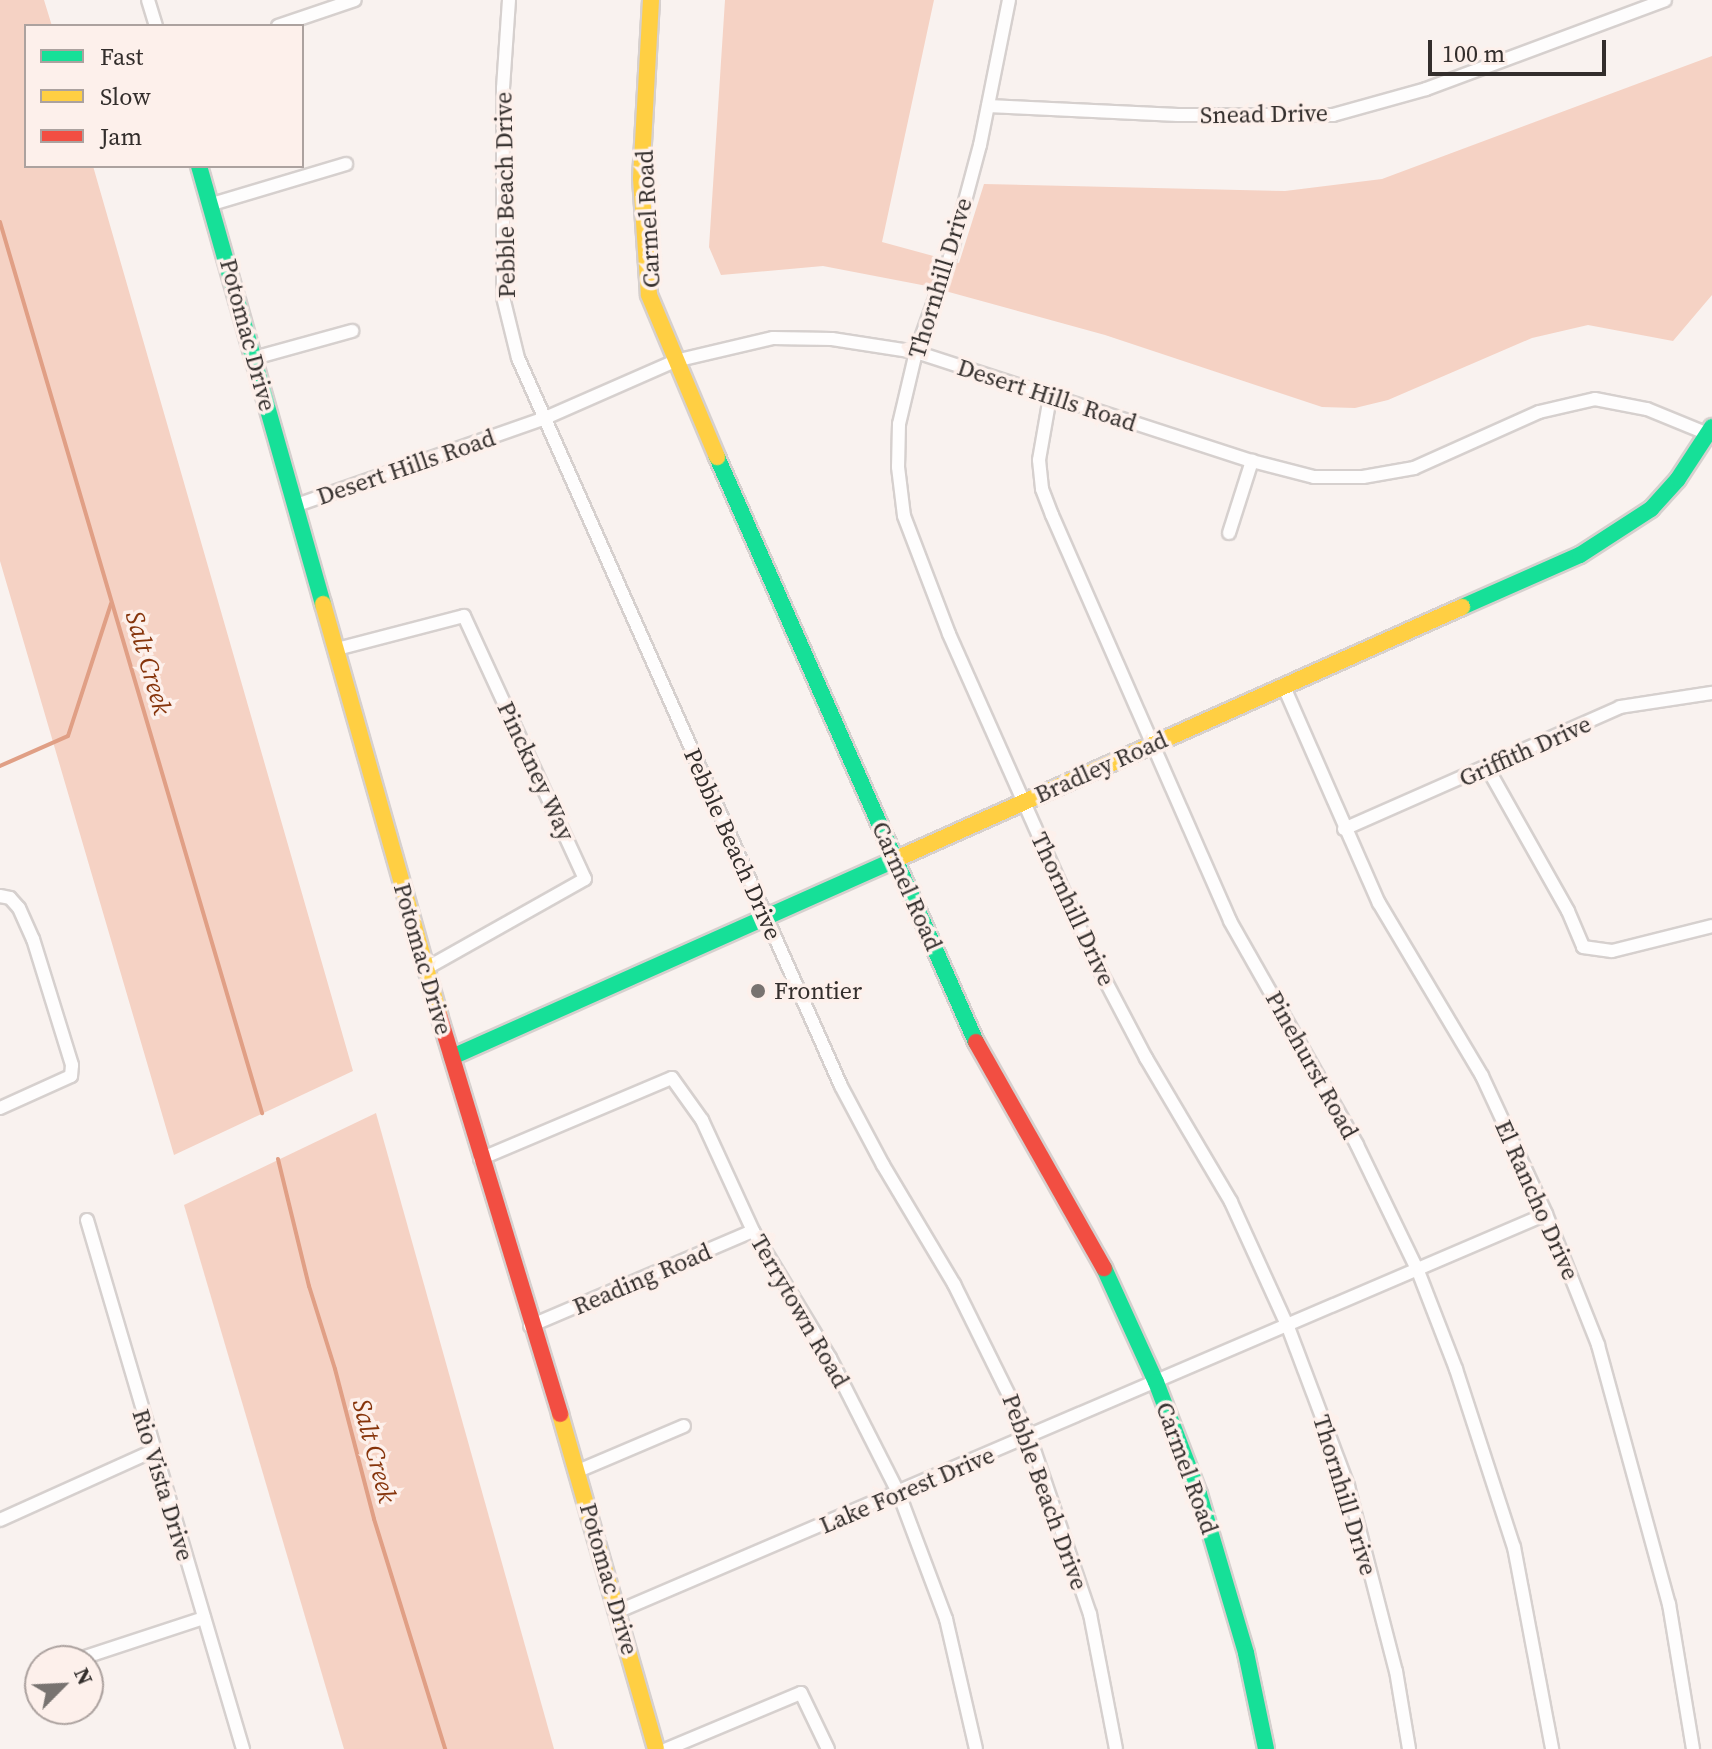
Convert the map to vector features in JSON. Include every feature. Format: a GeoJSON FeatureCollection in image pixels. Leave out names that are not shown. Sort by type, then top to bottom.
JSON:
{"type":"FeatureCollection","features":[{"type":"Feature","properties":{"kind":"street"},"geometry":{"type":"LineString","coordinates":[[148,0],[155,24]]}},
{"type":"Feature","properties":{"kind":"street"},"geometry":{"type":"LineString","coordinates":[[284,24],[355,0]]}},
{"type":"Feature","properties":{"kind":"street","name":"Pebble Beach Drive"},"geometry":{"type":"LineString","coordinates":[[509,0],[503,88],[503,297],[518,358],[841,1086],[883,1165],[954,1284],[1030,1438],[1090,1614],[1116,1749]]}},
{"type":"Feature","properties":{"kind":"street","name":"Carmel Road"},"geometry":{"type":"LineString","coordinates":[[651,0],[641,178],[649,295],[675,361],[983,1058],[1105,1270],[1156,1382],[1204,1508],[1246,1653],[1266,1749]]}},
{"type":"Feature","properties":{"kind":"street","name":"Thornhill Drive"},"geometry":{"type":"LineString","coordinates":[[1009,0],[988,106],[950,257],[916,352],[899,424],[898,467],[904,516],[949,634],[1094,959],[1146,1058],[1231,1202],[1288,1327],[1348,1486],[1396,1671],[1409,1749]]}},
{"type":"Feature","properties":{"kind":"street","name":"Snead Drive"},"geometry":{"type":"LineString","coordinates":[[988,106],[1178,115],[1333,115],[1426,89],[1665,0]]}},
{"type":"Feature","properties":{"kind":"street"},"geometry":{"type":"LineString","coordinates":[[212,204],[346,164]]}},
{"type":"Feature","properties":{"kind":"street","name":"Potomac Drive"},"geometry":{"type":"LineString","coordinates":[[200,168],[425,969],[530,1326],[578,1471],[656,1749]]}},
{"type":"Feature","properties":{"kind":"street"},"geometry":{"type":"LineString","coordinates":[[254,358],[352,331]]}},
{"type":"Feature","properties":{"kind":"street","name":"Desert Hills Road"},"geometry":{"type":"LineString","coordinates":[[294,506],[543,419],[675,361],[773,338],[832,339],[916,352],[1252,461],[1314,477],[1363,477],[1414,468],[1539,412],[1595,399],[1647,409],[1710,431]]}},
{"type":"Feature","properties":{"kind":"street","name":"Pinehurst Road"},"geometry":{"type":"LineString","coordinates":[[1050,397],[1039,460],[1042,489],[1230,921],[1323,1079],[1418,1271],[1456,1369],[1514,1547],[1552,1749]]}},
{"type":"Feature","properties":{"kind":"street","name":"Bradley Road"},"geometry":{"type":"LineString","coordinates":[[452,1057],[765,915],[1580,555],[1651,509],[1678,479],[1710,431]]}},
{"type":"Feature","properties":{"kind":"street"},"geometry":{"type":"LineString","coordinates":[[1229,533],[1252,461]]}},
{"type":"Feature","properties":{"kind":"street","name":"Pinckney Way"},"geometry":{"type":"LineString","coordinates":[[337,649],[464,616],[585,879],[425,969]]}},
{"type":"Feature","properties":{"kind":"street","name":"El Rancho Drive"},"geometry":{"type":"LineString","coordinates":[[1284,687],[1379,903],[1482,1076],[1546,1214],[1602,1360],[1669,1604],[1693,1749]]}},
{"type":"Feature","properties":{"kind":"street","name":"Griffith Drive"},"geometry":{"type":"LineString","coordinates":[[1344,829],[1488,769],[1620,707],[1712,693]]}},
{"type":"Feature","properties":{"kind":"street"},"geometry":{"type":"LineString","coordinates":[[1488,769],[1568,911],[1583,947],[1612,951],[1712,926]]}},
{"type":"Feature","properties":{"kind":"street"},"geometry":{"type":"LineString","coordinates":[[0,896],[10,898],[19,908],[33,939],[72,1065],[71,1076],[0,1108]]}},
{"type":"Feature","properties":{"kind":"street","name":"Terrytown Road"},"geometry":{"type":"LineString","coordinates":[[480,1159],[672,1078],[702,1120],[753,1231],[830,1358],[899,1494],[946,1619],[976,1749]]}},
{"type":"Feature","properties":{"kind":"street","name":"Lake Forest Drive"},"geometry":{"type":"LineString","coordinates":[[619,1611],[1030,1438],[1546,1214]]}},
{"type":"Feature","properties":{"kind":"street","name":"Rio Vista Drive"},"geometry":{"type":"LineString","coordinates":[[87,1220],[243,1749]]}},
{"type":"Feature","properties":{"kind":"street","name":"Reading Road"},"geometry":{"type":"LineString","coordinates":[[530,1326],[753,1231]]}},
{"type":"Feature","properties":{"kind":"street"},"geometry":{"type":"LineString","coordinates":[[578,1471],[684,1426]]}},
{"type":"Feature","properties":{"kind":"street"},"geometry":{"type":"LineString","coordinates":[[0,1520],[153,1451]]}},
{"type":"Feature","properties":{"kind":"street"},"geometry":{"type":"LineString","coordinates":[[104,1651],[204,1618]]}},
{"type":"Feature","properties":{"kind":"street"},"geometry":{"type":"LineString","coordinates":[[667,1749],[801,1693],[828,1749]]}},
{"type":"Feature","properties":{"kind":"shaded area"},"geometry":{"type":"Polygon","coordinates":[[[0,0],[44,0],[51,24],[24,24],[24,168],[94,168],[353,1071],[174,1155],[0,561],[0,0]]]}},
{"type":"Feature","properties":{"kind":"shaded area"},"geometry":{"type":"Polygon","coordinates":[[[725,0],[934,0],[882,242],[959,263],[984,184],[1285,191],[1382,179],[1712,56],[1712,295],[1673,341],[1588,325],[1532,338],[1388,400],[1355,408],[1322,407],[1105,335],[927,286],[823,266],[721,275],[709,247],[725,0]]]}},
{"type":"Feature","properties":{"kind":"shaded area"},"geometry":{"type":"Polygon","coordinates":[[[376,1113],[554,1749],[344,1749],[184,1205],[376,1113]]]}},
{"type":"Feature","properties":{"kind":"waterway","name":"Salt Creek"},"geometry":{"type":"LineString","coordinates":[[0,222],[262,1113]]}},
{"type":"Feature","properties":{"kind":"waterway"},"geometry":{"type":"LineString","coordinates":[[0,766],[68,736],[111,604]]}},
{"type":"Feature","properties":{"kind":"waterway","name":"Salt Creek"},"geometry":{"type":"LineString","coordinates":[[278,1159],[309,1286],[335,1369],[374,1519],[445,1749]]}},
{"type":"Feature","properties":{"kind":"traffic: fast"},"geometry":{"type":"LineString","coordinates":[[200,168],[323,604]]}},
{"type":"Feature","properties":{"kind":"traffic: fast"},"geometry":{"type":"LineString","coordinates":[[1462,607],[1580,555],[1651,509],[1678,479],[1712,427]]}},
{"type":"Feature","properties":{"kind":"traffic: fast"},"geometry":{"type":"LineString","coordinates":[[717,457],[976,1042]]}},
{"type":"Feature","properties":{"kind":"traffic: fast"},"geometry":{"type":"LineString","coordinates":[[452,1057],[894,860]]}},
{"type":"Feature","properties":{"kind":"traffic: fast"},"geometry":{"type":"LineString","coordinates":[[1104,1268],[1156,1382],[1199,1494],[1246,1653],[1266,1749]]}},
{"type":"Feature","properties":{"kind":"traffic: slow"},"geometry":{"type":"LineString","coordinates":[[651,0],[641,178],[649,295],[717,457]]}},
{"type":"Feature","properties":{"kind":"traffic: slow"},"geometry":{"type":"LineString","coordinates":[[323,604],[439,1015]]}},
{"type":"Feature","properties":{"kind":"traffic: slow"},"geometry":{"type":"LineString","coordinates":[[894,860],[1462,607]]}},
{"type":"Feature","properties":{"kind":"traffic: slow"},"geometry":{"type":"LineString","coordinates":[[560,1414],[656,1749]]}},
{"type":"Feature","properties":{"kind":"traffic: jam"},"geometry":{"type":"LineString","coordinates":[[439,1015],[560,1414]]}},
{"type":"Feature","properties":{"kind":"traffic: jam"},"geometry":{"type":"LineString","coordinates":[[976,1042],[1104,1268]]}},
{"type":"Feature","properties":{"kind":"place","name":"Frontier"},"geometry":{"type":"Point","coordinates":[758,991]}}]}
